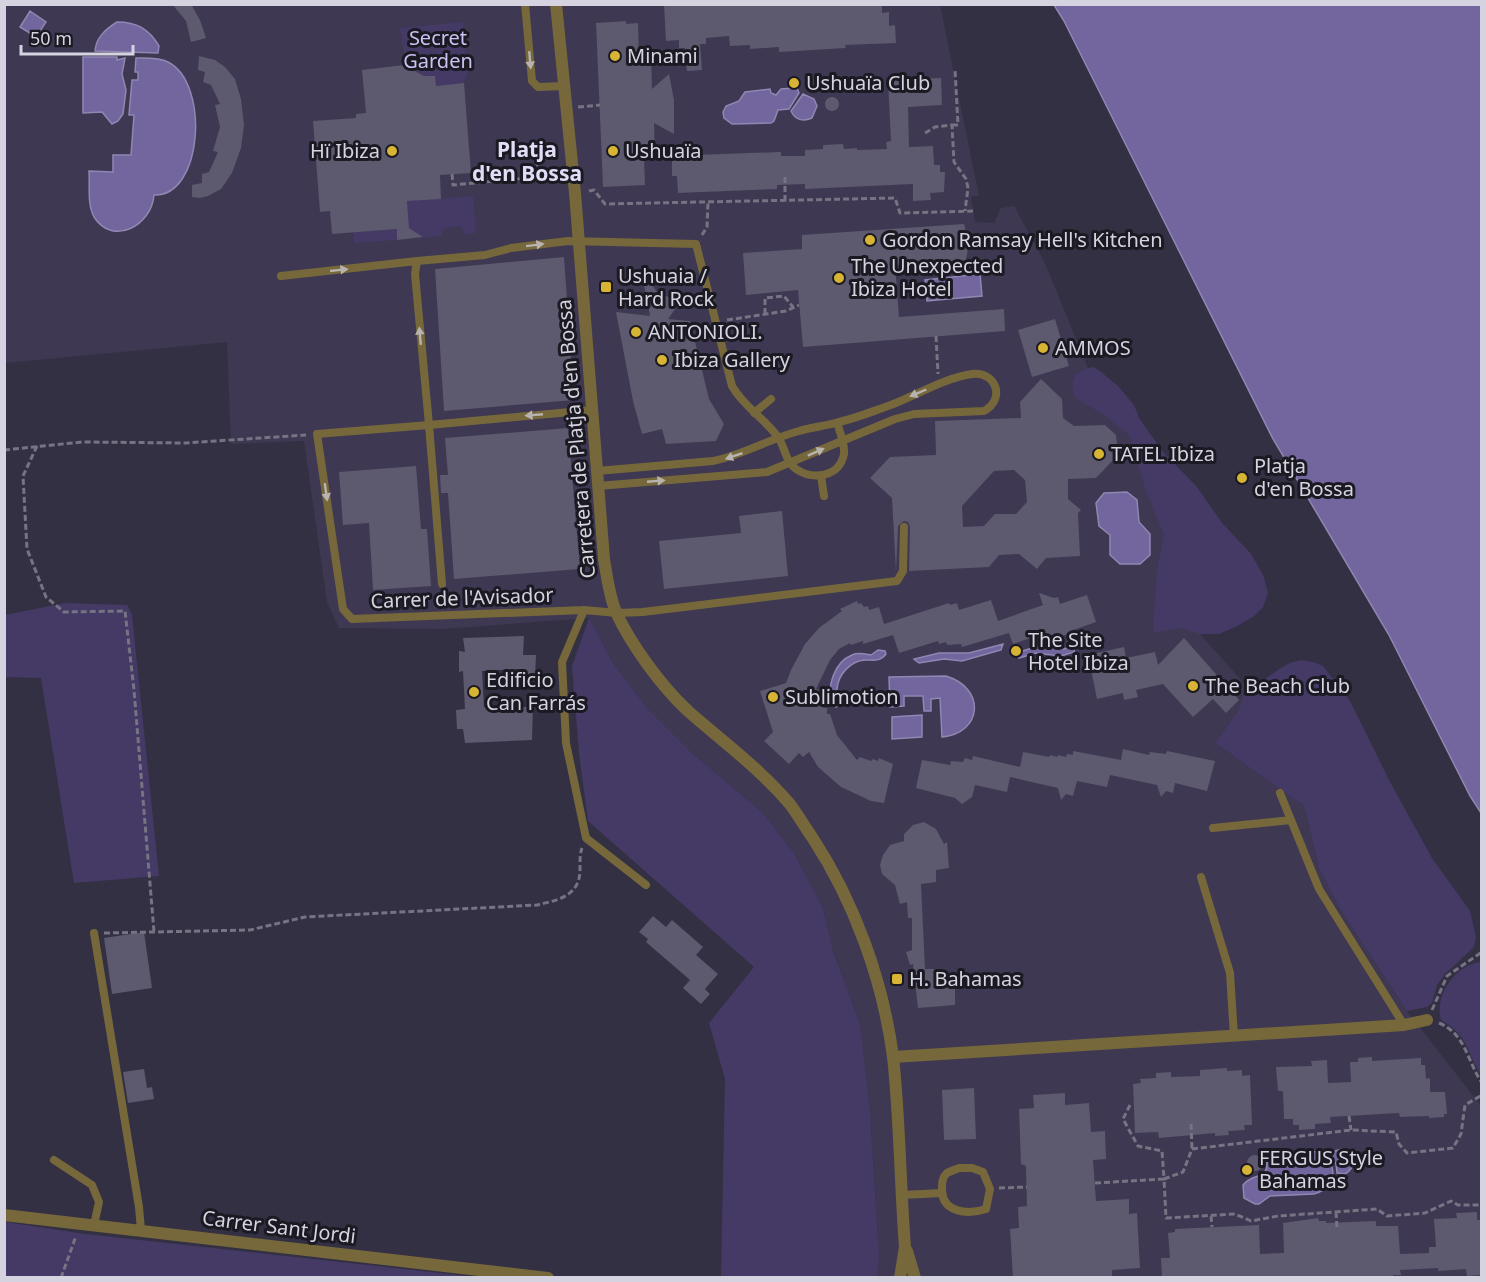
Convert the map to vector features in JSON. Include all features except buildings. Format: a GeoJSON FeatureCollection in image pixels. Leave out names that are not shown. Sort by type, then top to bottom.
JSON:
{"type":"FeatureCollection","features":[{"type":"Feature","properties":{"kind":"street","name":"Carretera de Platja d'en Bossa"},"geometry":{"type":"LineString","coordinates":[[556,4],[575,193],[607,578],[617,613],[662,684],[759,773],[789,804],[813,838],[851,908],[885,1011],[893,1057],[906,1247],[915,1278]]}},
{"type":"Feature","properties":{"kind":"street"},"geometry":{"type":"LineString","coordinates":[[893,1057],[1404,1025],[1432,1021]]}},
{"type":"Feature","properties":{"kind":"street","name":"Carrer Sant Jordi"},"geometry":{"type":"LineString","coordinates":[[4,1215],[549,1278]]}},
{"type":"Feature","properties":{"kind":"street","name":"Carretera de Platja d'en Bossa"},"geometry":{"type":"LineString","coordinates":[[900,1278],[906,1247]]}},
{"type":"Feature","properties":{"kind":"lane"},"geometry":{"type":"LineString","coordinates":[[525,4],[532,81],[538,87],[564,86]]}},
{"type":"Feature","properties":{"kind":"lane"},"geometry":{"type":"LineString","coordinates":[[281,276],[485,255],[511,248],[579,241],[696,244],[732,386],[740,399],[779,439],[790,464],[808,475],[821,476],[830,473],[839,464],[844,454],[837,423]]}},
{"type":"Feature","properties":{"kind":"lane","name":"Carrer de l'Avisador"},"geometry":{"type":"LineString","coordinates":[[417,261],[414,274],[442,584]]}},
{"type":"Feature","properties":{"kind":"lane"},"geometry":{"type":"LineString","coordinates":[[597,471],[712,462],[728,458],[798,431],[866,414],[938,384],[973,374],[986,376],[994,384],[997,398],[993,406],[984,411],[914,414],[895,419],[767,472],[598,486]]}},
{"type":"Feature","properties":{"kind":"lane"},"geometry":{"type":"LineString","coordinates":[[754,413],[771,399]]}},
{"type":"Feature","properties":{"kind":"lane"},"geometry":{"type":"LineString","coordinates":[[317,434],[592,410]]}},
{"type":"Feature","properties":{"kind":"lane","name":"Carrer de l'Avisador"},"geometry":{"type":"LineString","coordinates":[[317,434],[343,609],[352,619],[584,610]]}},
{"type":"Feature","properties":{"kind":"lane"},"geometry":{"type":"LineString","coordinates":[[821,476],[824,496]]}},
{"type":"Feature","properties":{"kind":"lane"},"geometry":{"type":"LineString","coordinates":[[646,885],[586,838],[566,743],[562,662],[584,610],[617,613],[643,612],[897,581],[903,571],[904,527]]}},
{"type":"Feature","properties":{"kind":"lane"},"geometry":{"type":"LineString","coordinates":[[1280,793],[1319,889],[1404,1025]]}},
{"type":"Feature","properties":{"kind":"lane"},"geometry":{"type":"LineString","coordinates":[[1213,828],[1292,820]]}},
{"type":"Feature","properties":{"kind":"lane"},"geometry":{"type":"LineString","coordinates":[[1201,877],[1230,973],[1234,1036]]}},
{"type":"Feature","properties":{"kind":"lane"},"geometry":{"type":"LineString","coordinates":[[94,933],[141,1230]]}},
{"type":"Feature","properties":{"kind":"lane"},"geometry":{"type":"LineString","coordinates":[[54,1160],[92,1185],[99,1202],[94,1225]]}},
{"type":"Feature","properties":{"kind":"lane"},"geometry":{"type":"LineString","coordinates":[[959,1168],[972,1168],[983,1172],[990,1189],[986,1209],[978,1212],[954,1210],[945,1203],[942,1193],[942,1180],[946,1173],[959,1168]]}},
{"type":"Feature","properties":{"kind":"lane"},"geometry":{"type":"LineString","coordinates":[[902,1195],[942,1193]]}},
{"type":"Feature","properties":{"kind":"path"},"geometry":{"type":"LineString","coordinates":[[925,133],[935,127],[958,125],[955,69]]}},
{"type":"Feature","properties":{"kind":"path"},"geometry":{"type":"LineString","coordinates":[[566,108],[600,105]]}},
{"type":"Feature","properties":{"kind":"path"},"geometry":{"type":"LineString","coordinates":[[952,125],[954,162],[966,179],[968,188],[965,211]]}},
{"type":"Feature","properties":{"kind":"path"},"geometry":{"type":"LineString","coordinates":[[452,174],[453,185],[518,179],[551,154],[570,150]]}},
{"type":"Feature","properties":{"kind":"path"},"geometry":{"type":"LineString","coordinates":[[785,176],[785,201]]}},
{"type":"Feature","properties":{"kind":"path"},"geometry":{"type":"LineString","coordinates":[[575,193],[594,190],[605,204],[895,198],[900,213],[973,211]]}},
{"type":"Feature","properties":{"kind":"path"},"geometry":{"type":"LineString","coordinates":[[696,244],[707,227],[708,202]]}},
{"type":"Feature","properties":{"kind":"path"},"geometry":{"type":"LineString","coordinates":[[765,314],[765,298],[784,296],[793,307]]}},
{"type":"Feature","properties":{"kind":"path"},"geometry":{"type":"LineString","coordinates":[[716,323],[786,311],[800,305]]}},
{"type":"Feature","properties":{"kind":"path"},"geometry":{"type":"LineString","coordinates":[[936,336],[938,384]]}},
{"type":"Feature","properties":{"kind":"path"},"geometry":{"type":"LineString","coordinates":[[4,450],[82,442],[184,443],[317,434]]}},
{"type":"Feature","properties":{"kind":"path"},"geometry":{"type":"LineString","coordinates":[[37,446],[23,477],[23,487],[27,549],[46,597],[64,612],[125,611],[134,690],[154,932]]}},
{"type":"Feature","properties":{"kind":"path"},"geometry":{"type":"LineString","coordinates":[[94,933],[250,930],[305,917],[537,905],[564,898],[578,882],[579,856],[586,838]]}},
{"type":"Feature","properties":{"kind":"path"},"geometry":{"type":"LineString","coordinates":[[1482,952],[1447,976],[1432,1021],[1446,1026],[1462,1041],[1474,1071],[1482,1083]]}},
{"type":"Feature","properties":{"kind":"path"},"geometry":{"type":"LineString","coordinates":[[1192,1149],[1351,1130],[1396,1132],[1399,1144],[1407,1153],[1453,1148],[1461,1134],[1465,1105],[1482,1095]]}},
{"type":"Feature","properties":{"kind":"path"},"geometry":{"type":"LineString","coordinates":[[1130,1105],[1123,1119],[1138,1146],[1162,1151],[1166,1218],[1235,1214],[1251,1221],[1278,1216],[1377,1209],[1388,1216],[1425,1213],[1451,1201],[1458,1205],[1482,1205]]}},
{"type":"Feature","properties":{"kind":"path"},"geometry":{"type":"LineString","coordinates":[[1350,1116],[1351,1130]]}},
{"type":"Feature","properties":{"kind":"path"},"geometry":{"type":"LineString","coordinates":[[1095,1183],[1164,1179],[1183,1172],[1192,1149],[1191,1124]]}},
{"type":"Feature","properties":{"kind":"path"},"geometry":{"type":"LineString","coordinates":[[1006,1188],[1027,1187]]}},
{"type":"Feature","properties":{"kind":"path"},"geometry":{"type":"LineString","coordinates":[[1336,1212],[1337,1228]]}},
{"type":"Feature","properties":{"kind":"path"},"geometry":{"type":"LineString","coordinates":[[1211,1216],[1212,1227]]}},
{"type":"Feature","properties":{"kind":"path"},"geometry":{"type":"LineString","coordinates":[[61,1278],[81,1223]]}},
{"type":"Feature","properties":{"kind":"shaded area"},"geometry":{"type":"Polygon","coordinates":[[[5,5],[940,5],[979,196],[971,196],[975,222],[994,223],[1001,208],[1014,206],[1044,261],[1088,368],[1094,367],[1102,372],[1134,405],[1139,418],[1162,451],[1196,486],[1222,523],[1251,554],[1263,575],[1268,593],[1263,607],[1254,616],[1219,634],[1200,634],[1250,690],[1244,694],[1238,711],[1215,743],[1304,806],[1319,868],[1340,909],[1407,1011],[1481,1106],[1481,1277],[877,1277],[879,1257],[870,1110],[860,1024],[833,951],[823,908],[794,853],[762,812],[693,754],[648,709],[613,663],[589,618],[443,629],[339,628],[327,602],[304,441],[231,444],[227,342],[5,363],[5,5]]]}},
{"type":"Feature","properties":{"kind":"shaded area"},"geometry":{"type":"Polygon","coordinates":[[[1054,5],[1481,5],[1481,813],[1470,796],[1389,635],[1273,439],[1054,5]]]}},
{"type":"Feature","properties":{"kind":"shaded area"},"geometry":{"type":"Polygon","coordinates":[[[30,11],[46,22],[36,37],[20,27],[30,11]]]}},
{"type":"Feature","properties":{"kind":"shaded area"},"geometry":{"type":"Polygon","coordinates":[[[117,22],[131,23],[147,31],[159,46],[158,53],[95,51],[102,34],[117,22]]]}},
{"type":"Feature","properties":{"kind":"shaded area"},"geometry":{"type":"Polygon","coordinates":[[[83,57],[117,57],[117,60],[125,58],[122,74],[126,90],[123,114],[118,121],[112,124],[102,112],[83,113],[83,57]]]}},
{"type":"Feature","properties":{"kind":"shaded area"},"geometry":{"type":"Polygon","coordinates":[[[136,58],[164,60],[181,74],[190,92],[195,114],[195,137],[191,159],[183,178],[170,191],[154,195],[152,206],[139,223],[121,231],[111,230],[102,226],[92,212],[89,171],[113,172],[113,155],[131,155],[134,115],[129,115],[132,80],[138,80],[138,72],[135,72],[136,58]]]}},
{"type":"Feature","properties":{"kind":"shaded area"},"geometry":{"type":"Polygon","coordinates":[[[797,88],[799,93],[789,109],[778,110],[771,123],[732,124],[724,118],[723,112],[726,106],[739,101],[745,92],[770,89],[771,93],[776,95],[781,89],[797,88]]]}},
{"type":"Feature","properties":{"kind":"shaded area"},"geometry":{"type":"Polygon","coordinates":[[[803,94],[814,99],[817,106],[812,118],[805,120],[797,118],[791,111],[803,94]]]}},
{"type":"Feature","properties":{"kind":"shaded area"},"geometry":{"type":"Polygon","coordinates":[[[980,274],[982,296],[927,301],[925,280],[980,274]]]}},
{"type":"Feature","properties":{"kind":"shaded area"},"geometry":{"type":"Polygon","coordinates":[[[1127,492],[1137,500],[1139,522],[1150,534],[1150,555],[1140,564],[1120,564],[1110,555],[1110,535],[1099,526],[1096,503],[1104,493],[1127,492]]]}},
{"type":"Feature","properties":{"kind":"shaded area"},"geometry":{"type":"Polygon","coordinates":[[[1003,644],[1001,650],[962,661],[944,659],[919,663],[914,659],[939,653],[969,653],[1003,644]]]}},
{"type":"Feature","properties":{"kind":"shaded area"},"geometry":{"type":"Polygon","coordinates":[[[1075,646],[1074,652],[1061,656],[1036,653],[1019,658],[1016,653],[1035,647],[1063,649],[1075,646]]]}},
{"type":"Feature","properties":{"kind":"shaded area"},"geometry":{"type":"Polygon","coordinates":[[[878,650],[885,651],[884,657],[854,663],[846,670],[837,689],[842,702],[836,707],[832,705],[831,684],[840,663],[854,654],[871,655],[878,650]]]}},
{"type":"Feature","properties":{"kind":"shaded area"},"geometry":{"type":"Polygon","coordinates":[[[946,676],[959,682],[968,690],[973,700],[972,719],[956,734],[942,737],[940,698],[931,699],[931,711],[924,711],[923,696],[904,696],[904,706],[890,707],[889,677],[946,676]]]}},
{"type":"Feature","properties":{"kind":"shaded area"},"geometry":{"type":"Polygon","coordinates":[[[922,715],[922,737],[892,739],[892,717],[922,715]]]}},
{"type":"Feature","properties":{"kind":"shaded area"},"geometry":{"type":"Polygon","coordinates":[[[1342,1149],[1350,1154],[1353,1161],[1351,1168],[1345,1174],[1337,1173],[1336,1164],[1331,1157],[1335,1151],[1342,1149]]]}},
{"type":"Feature","properties":{"kind":"shaded area"},"geometry":{"type":"Polygon","coordinates":[[[1312,1151],[1327,1159],[1333,1172],[1332,1179],[1322,1190],[1314,1194],[1270,1196],[1259,1204],[1244,1198],[1243,1185],[1264,1173],[1267,1164],[1266,1156],[1312,1151]]]}},
{"type":"Feature","properties":{"kind":"green space","name":"Secret Garden"},"geometry":{"type":"Polygon","coordinates":[[[463,22],[467,74],[464,83],[436,86],[434,76],[424,76],[406,68],[400,28],[463,22]]]}},
{"type":"Feature","properties":{"kind":"green space"},"geometry":{"type":"Polygon","coordinates":[[[473,196],[476,233],[463,234],[459,226],[445,228],[442,236],[416,238],[416,235],[397,240],[354,243],[354,232],[391,229],[396,216],[408,215],[407,201],[473,196]]]}},
{"type":"Feature","properties":{"kind":"green space"},"geometry":{"type":"Polygon","coordinates":[[[1094,367],[1117,385],[1134,405],[1139,418],[1162,451],[1196,486],[1222,523],[1251,554],[1263,575],[1268,593],[1263,607],[1254,616],[1219,634],[1200,634],[1181,628],[1153,633],[1157,570],[1164,535],[1146,491],[1129,435],[1073,394],[1075,376],[1082,370],[1094,367]]]}},
{"type":"Feature","properties":{"kind":"green space"},"geometry":{"type":"Polygon","coordinates":[[[65,603],[127,605],[132,615],[159,876],[74,883],[41,678],[4,677],[5,615],[65,603]]]}},
{"type":"Feature","properties":{"kind":"green space"},"geometry":{"type":"Polygon","coordinates":[[[589,618],[613,663],[648,709],[693,754],[762,812],[794,853],[823,908],[833,951],[860,1024],[870,1110],[879,1257],[877,1277],[721,1277],[725,1079],[709,1023],[754,967],[588,821],[579,753],[572,666],[589,618]]]}},
{"type":"Feature","properties":{"kind":"green space"},"geometry":{"type":"Polygon","coordinates":[[[1301,660],[1323,666],[1350,701],[1390,782],[1432,858],[1470,911],[1476,937],[1474,947],[1445,974],[1437,985],[1432,1003],[1427,1007],[1407,1011],[1340,909],[1319,868],[1304,806],[1215,743],[1238,711],[1244,694],[1279,669],[1301,660]]]}},
{"type":"Feature","properties":{"kind":"green space"},"geometry":{"type":"Polygon","coordinates":[[[1482,962],[1481,1075],[1462,1038],[1441,1020],[1440,1010],[1444,991],[1449,982],[1463,968],[1482,962]]]}},
{"type":"Feature","properties":{"kind":"green space"},"geometry":{"type":"Polygon","coordinates":[[[5,1222],[85,1234],[476,1277],[5,1277],[5,1222]]]}},
{"type":"Feature","properties":{"kind":"place","name":"Minami"},"geometry":{"type":"Point","coordinates":[615,56]}},
{"type":"Feature","properties":{"kind":"place","name":"Ushuaïa Club"},"geometry":{"type":"Point","coordinates":[794,83]}},
{"type":"Feature","properties":{"kind":"place","name":"Hï Ibiza"},"geometry":{"type":"Point","coordinates":[392,151]}},
{"type":"Feature","properties":{"kind":"place","name":"Ushuaïa"},"geometry":{"type":"Point","coordinates":[613,151]}},
{"type":"Feature","properties":{"kind":"place","name":"Gordon Ramsay Hell's Kitchen"},"geometry":{"type":"Point","coordinates":[870,240]}},
{"type":"Feature","properties":{"kind":"place","name":"The Unexpected Ibiza Hotel"},"geometry":{"type":"Point","coordinates":[839,278]}},
{"type":"Feature","properties":{"kind":"place","name":"Ushuaia / Hard Rock"},"geometry":{"type":"Point","coordinates":[606,287]}},
{"type":"Feature","properties":{"kind":"place","name":"ANTONIOLI."},"geometry":{"type":"Point","coordinates":[636,332]}},
{"type":"Feature","properties":{"kind":"place","name":"AMMOS"},"geometry":{"type":"Point","coordinates":[1043,348]}},
{"type":"Feature","properties":{"kind":"place","name":"Ibiza Gallery"},"geometry":{"type":"Point","coordinates":[662,360]}},
{"type":"Feature","properties":{"kind":"place","name":"TATEL Ibiza"},"geometry":{"type":"Point","coordinates":[1099,454]}},
{"type":"Feature","properties":{"kind":"place","name":"Platja d'en Bossa"},"geometry":{"type":"Point","coordinates":[1242,478]}},
{"type":"Feature","properties":{"kind":"place","name":"The Site Hotel Ibiza"},"geometry":{"type":"Point","coordinates":[1016,651]}},
{"type":"Feature","properties":{"kind":"place","name":"The Beach Club"},"geometry":{"type":"Point","coordinates":[1193,686]}},
{"type":"Feature","properties":{"kind":"place","name":"Edificio Can Farrás"},"geometry":{"type":"Point","coordinates":[474,692]}},
{"type":"Feature","properties":{"kind":"place","name":"Sublimotion"},"geometry":{"type":"Point","coordinates":[773,697]}},
{"type":"Feature","properties":{"kind":"place","name":"H. Bahamas"},"geometry":{"type":"Point","coordinates":[897,979]}},
{"type":"Feature","properties":{"kind":"place","name":"FERGUS Style Bahamas"},"geometry":{"type":"Point","coordinates":[1247,1170]}},
{"type":"Feature","properties":{"kind":"district","name":"Platja d'en Bossa"},"geometry":{"type":"Point","coordinates":[527,162]}}]}
